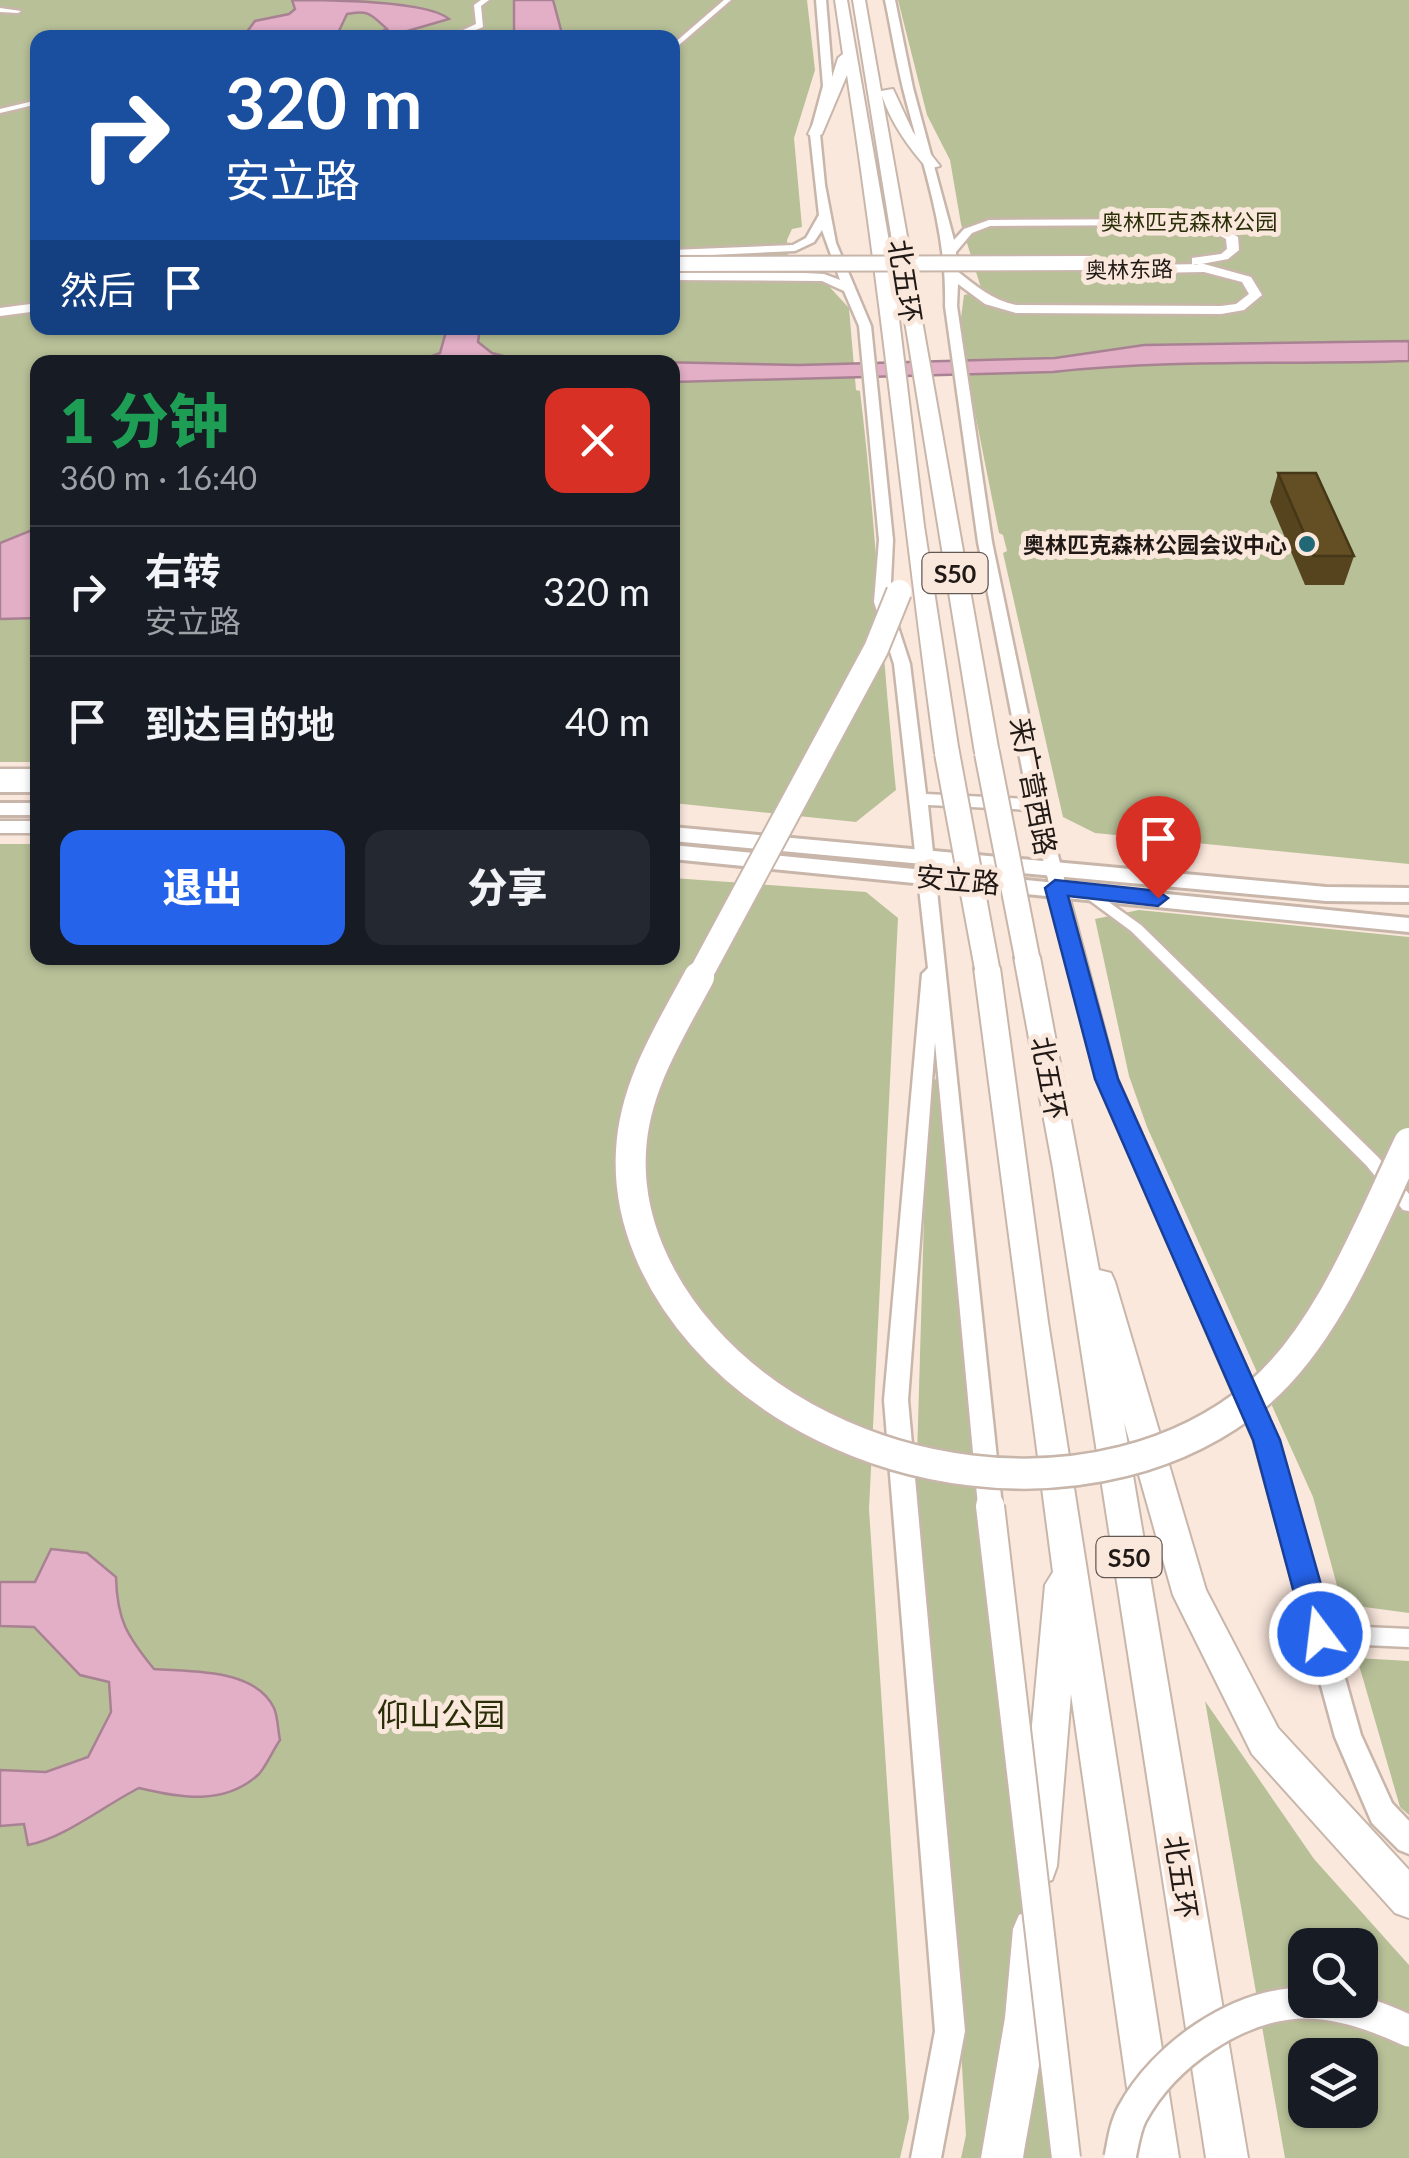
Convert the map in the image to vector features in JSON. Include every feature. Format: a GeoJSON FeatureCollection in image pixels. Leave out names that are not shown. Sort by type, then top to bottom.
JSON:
{"type":"FeatureCollection","features":[{"type":"Feature","properties":{"kind":"highway","name":"北五环"},"geometry":{"type":"LineString","coordinates":[[840,0],[883,254],[914,526],[947,753],[986,968],[1158,2158]]}},
{"type":"Feature","properties":{"kind":"highway","name":"北五环"},"geometry":{"type":"LineString","coordinates":[[860,0],[987,753],[1067,1168],[1228,2158]]}},
{"type":"Feature","properties":{"kind":"highway"},"geometry":{"type":"LineString","coordinates":[[864,30],[895,118],[912,145],[934,166]]}},
{"type":"Feature","properties":{"kind":"highway"},"geometry":{"type":"LineString","coordinates":[[814,134],[833,97],[848,52]]}},
{"type":"Feature","properties":{"kind":"highway"},"geometry":{"type":"LineString","coordinates":[[914,526],[899,592],[876,649],[659,1050],[634,1121],[632,1186],[645,1247],[679,1312],[742,1376],[815,1424],[887,1454],[978,1471],[1044,1473],[1130,1460],[1210,1428],[1260,1394],[1303,1344],[1409,1143]]}},
{"type":"Feature","properties":{"kind":"highway"},"geometry":{"type":"LineString","coordinates":[[1067,1168],[1190,1595],[1265,1741],[1409,1899]]}},
{"type":"Feature","properties":{"kind":"highway"},"geometry":{"type":"LineString","coordinates":[[1002,2158],[1026,2018],[1066,1539]]}},
{"type":"Feature","properties":{"kind":"main road"},"geometry":{"type":"LineString","coordinates":[[0,786],[30,786]]}},
{"type":"Feature","properties":{"kind":"main road"},"geometry":{"type":"LineString","coordinates":[[0,809],[30,809]]}},
{"type":"Feature","properties":{"kind":"main road","name":"安立路"},"geometry":{"type":"LineString","coordinates":[[680,833],[747,851]]}},
{"type":"Feature","properties":{"kind":"main road","name":"安立路"},"geometry":{"type":"LineString","coordinates":[[680,852],[747,851],[1053,877],[1326,894],[1409,895]]}},
{"type":"Feature","properties":{"kind":"main road","name":"安立路"},"geometry":{"type":"LineString","coordinates":[[1053,877],[1086,891],[1409,925]]}},
{"type":"Feature","properties":{"kind":"main road"},"geometry":{"type":"LineString","coordinates":[[1120,2158],[1131,2114],[1183,2050],[1245,2017],[1292,2004],[1370,2012],[1409,2031]]}},
{"type":"Feature","properties":{"kind":"street"},"geometry":{"type":"LineString","coordinates":[[468,30],[480,25],[477,5],[486,0]]}},
{"type":"Feature","properties":{"kind":"street"},"geometry":{"type":"LineString","coordinates":[[680,42],[728,0]]}},
{"type":"Feature","properties":{"kind":"street"},"geometry":{"type":"LineString","coordinates":[[822,0],[828,86],[814,134],[824,216],[865,326],[886,540],[882,602],[902,664],[919,799],[990,1506],[1066,2158]]}},
{"type":"Feature","properties":{"kind":"street","name":"来广营西路"},"geometry":{"type":"LineString","coordinates":[[890,0],[911,100],[934,166],[952,250],[951,306],[985,542],[1053,877],[1107,1079],[1266,1440],[1348,1737],[1382,1813],[1409,1840]]}},
{"type":"Feature","properties":{"kind":"street"},"geometry":{"type":"LineString","coordinates":[[0,10],[18,11]]}},
{"type":"Feature","properties":{"kind":"street"},"geometry":{"type":"LineString","coordinates":[[0,111],[30,104]]}},
{"type":"Feature","properties":{"kind":"street"},"geometry":{"type":"LineString","coordinates":[[680,254],[795,248],[810,240],[824,216]]}},
{"type":"Feature","properties":{"kind":"street","name":"奥林东路"},"geometry":{"type":"LineString","coordinates":[[952,250],[976,227],[1008,222],[1198,224],[1226,232],[1235,246],[1224,257],[1206,261],[1088,266]]}},
{"type":"Feature","properties":{"kind":"street"},"geometry":{"type":"LineString","coordinates":[[760,277],[772,272],[774,255],[770,252]]}},
{"type":"Feature","properties":{"kind":"street","name":"奥林东路"},"geometry":{"type":"LineString","coordinates":[[680,270],[1204,268],[1247,280],[1256,295],[1240,307],[1221,310],[1016,309],[997,306],[978,296],[954,274]]}},
{"type":"Feature","properties":{"kind":"street"},"geometry":{"type":"LineString","coordinates":[[680,271],[824,278],[848,288]]}},
{"type":"Feature","properties":{"kind":"street"},"geometry":{"type":"LineString","coordinates":[[0,304],[30,301]]}},
{"type":"Feature","properties":{"kind":"street"},"geometry":{"type":"LineString","coordinates":[[0,312],[30,308]]}},
{"type":"Feature","properties":{"kind":"street"},"geometry":{"type":"LineString","coordinates":[[0,774],[30,774]]}},
{"type":"Feature","properties":{"kind":"street"},"geometry":{"type":"LineString","coordinates":[[919,799],[1038,805]]}},
{"type":"Feature","properties":{"kind":"street"},"geometry":{"type":"LineString","coordinates":[[0,827],[30,827]]}},
{"type":"Feature","properties":{"kind":"street","name":"安立路"},"geometry":{"type":"LineString","coordinates":[[680,859],[747,851]]}},
{"type":"Feature","properties":{"kind":"street"},"geometry":{"type":"LineString","coordinates":[[1086,891],[1136,928],[1372,1161],[1409,1204]]}},
{"type":"Feature","properties":{"kind":"street"},"geometry":{"type":"LineString","coordinates":[[926,2158],[950,2031],[896,1400],[934,928]]}},
{"type":"Feature","properties":{"kind":"street"},"geometry":{"type":"LineString","coordinates":[[1320,1634],[1409,1638]]}},
{"type":"Feature","properties":{"kind":"green space"},"geometry":{"type":"Polygon","coordinates":[[[0,0],[807,0],[815,70],[794,138],[802,227],[792,229],[787,240],[789,282],[825,282],[849,308],[856,390],[860,391],[866,441],[896,790],[856,822],[680,804],[680,355],[30,355],[30,762],[0,762],[0,0]]]}},
{"type":"Feature","properties":{"kind":"green space","name":"奥林匹克森林公园"},"geometry":{"type":"Polygon","coordinates":[[[898,0],[1409,0],[1409,864],[1095,833],[1063,817],[1003,553],[1007,551],[999,533],[959,333],[964,295],[982,291],[961,224],[950,160],[927,115],[898,0]]]}},
{"type":"Feature","properties":{"kind":"green space","name":"仰山公园"},"geometry":{"type":"Polygon","coordinates":[[[0,844],[30,844],[30,965],[680,965],[680,879],[866,892],[898,918],[869,1509],[909,2118],[900,2158],[0,2158],[0,844]]]}},
{"type":"Feature","properties":{"kind":"green space"},"geometry":{"type":"Polygon","coordinates":[[[1139,910],[1409,937],[1409,1613],[1342,1604],[1313,1497],[1147,1127],[1129,1076],[1095,919],[1139,910]]]}},
{"type":"Feature","properties":{"kind":"green space"},"geometry":{"type":"Polygon","coordinates":[[[938,1079],[988,1571],[1056,2158],[961,2158],[966,2135],[960,2032],[916,1492],[928,1080],[938,1079]]]}},
{"type":"Feature","properties":{"kind":"green space"},"geometry":{"type":"Polygon","coordinates":[[[1357,1658],[1409,1661],[1409,1815],[1400,1807],[1357,1658]]]}},
{"type":"Feature","properties":{"kind":"green space"},"geometry":{"type":"Polygon","coordinates":[[[1205,1701],[1314,1859],[1376,1928],[1288,1928],[1288,2018],[1378,2018],[1378,1930],[1409,1965],[1409,2158],[1285,2158],[1205,1701]]]}},
{"type":"Feature","properties":{"kind":"shaded area"},"geometry":{"type":"Polygon","coordinates":[[[292,0],[352,1],[420,8],[449,19],[411,30],[385,30],[370,15],[361,12],[347,14],[339,30],[248,30],[255,21],[289,14],[295,9],[292,0]]]}},
{"type":"Feature","properties":{"kind":"shaded area"},"geometry":{"type":"Polygon","coordinates":[[[514,0],[553,0],[561,30],[514,30],[514,0]]]}},
{"type":"Feature","properties":{"kind":"shaded area"},"geometry":{"type":"Polygon","coordinates":[[[445,335],[479,335],[478,342],[500,355],[435,355],[440,353],[445,335]]]}},
{"type":"Feature","properties":{"kind":"shaded area"},"geometry":{"type":"Polygon","coordinates":[[[1409,341],[1409,361],[1186,364],[1053,372],[680,382],[680,362],[799,365],[1055,358],[1144,345],[1409,341]]]}},
{"type":"Feature","properties":{"kind":"shaded area"},"geometry":{"type":"Polygon","coordinates":[[[30,531],[30,618],[0,619],[0,543],[30,531]]]}},
{"type":"Feature","properties":{"kind":"shaded area"},"geometry":{"type":"Polygon","coordinates":[[[51,1549],[87,1553],[116,1577],[125,1627],[154,1669],[221,1675],[252,1685],[265,1695],[274,1708],[280,1740],[259,1774],[232,1791],[202,1797],[139,1788],[70,1829],[28,1845],[24,1824],[0,1826],[0,1770],[46,1772],[88,1757],[111,1712],[109,1682],[80,1675],[34,1627],[0,1626],[0,1582],[35,1582],[51,1549]]]}},
{"type":"Feature","properties":{"kind":"building"},"geometry":{"type":"Polygon","coordinates":[[[1278,473],[1316,473],[1354,556],[1314,556],[1278,473]]]}},
{"type":"Feature","properties":{"kind":"place","name":"奥林匹克森林公园会议中心"},"geometry":{"type":"Point","coordinates":[1307,544]}},
{"type":"Feature","properties":{"kind":"route"},"geometry":{"type":"LineString","coordinates":[[1158,898],[1055,888],[1107,1079],[1266,1440],[1320,1634]]}}]}
